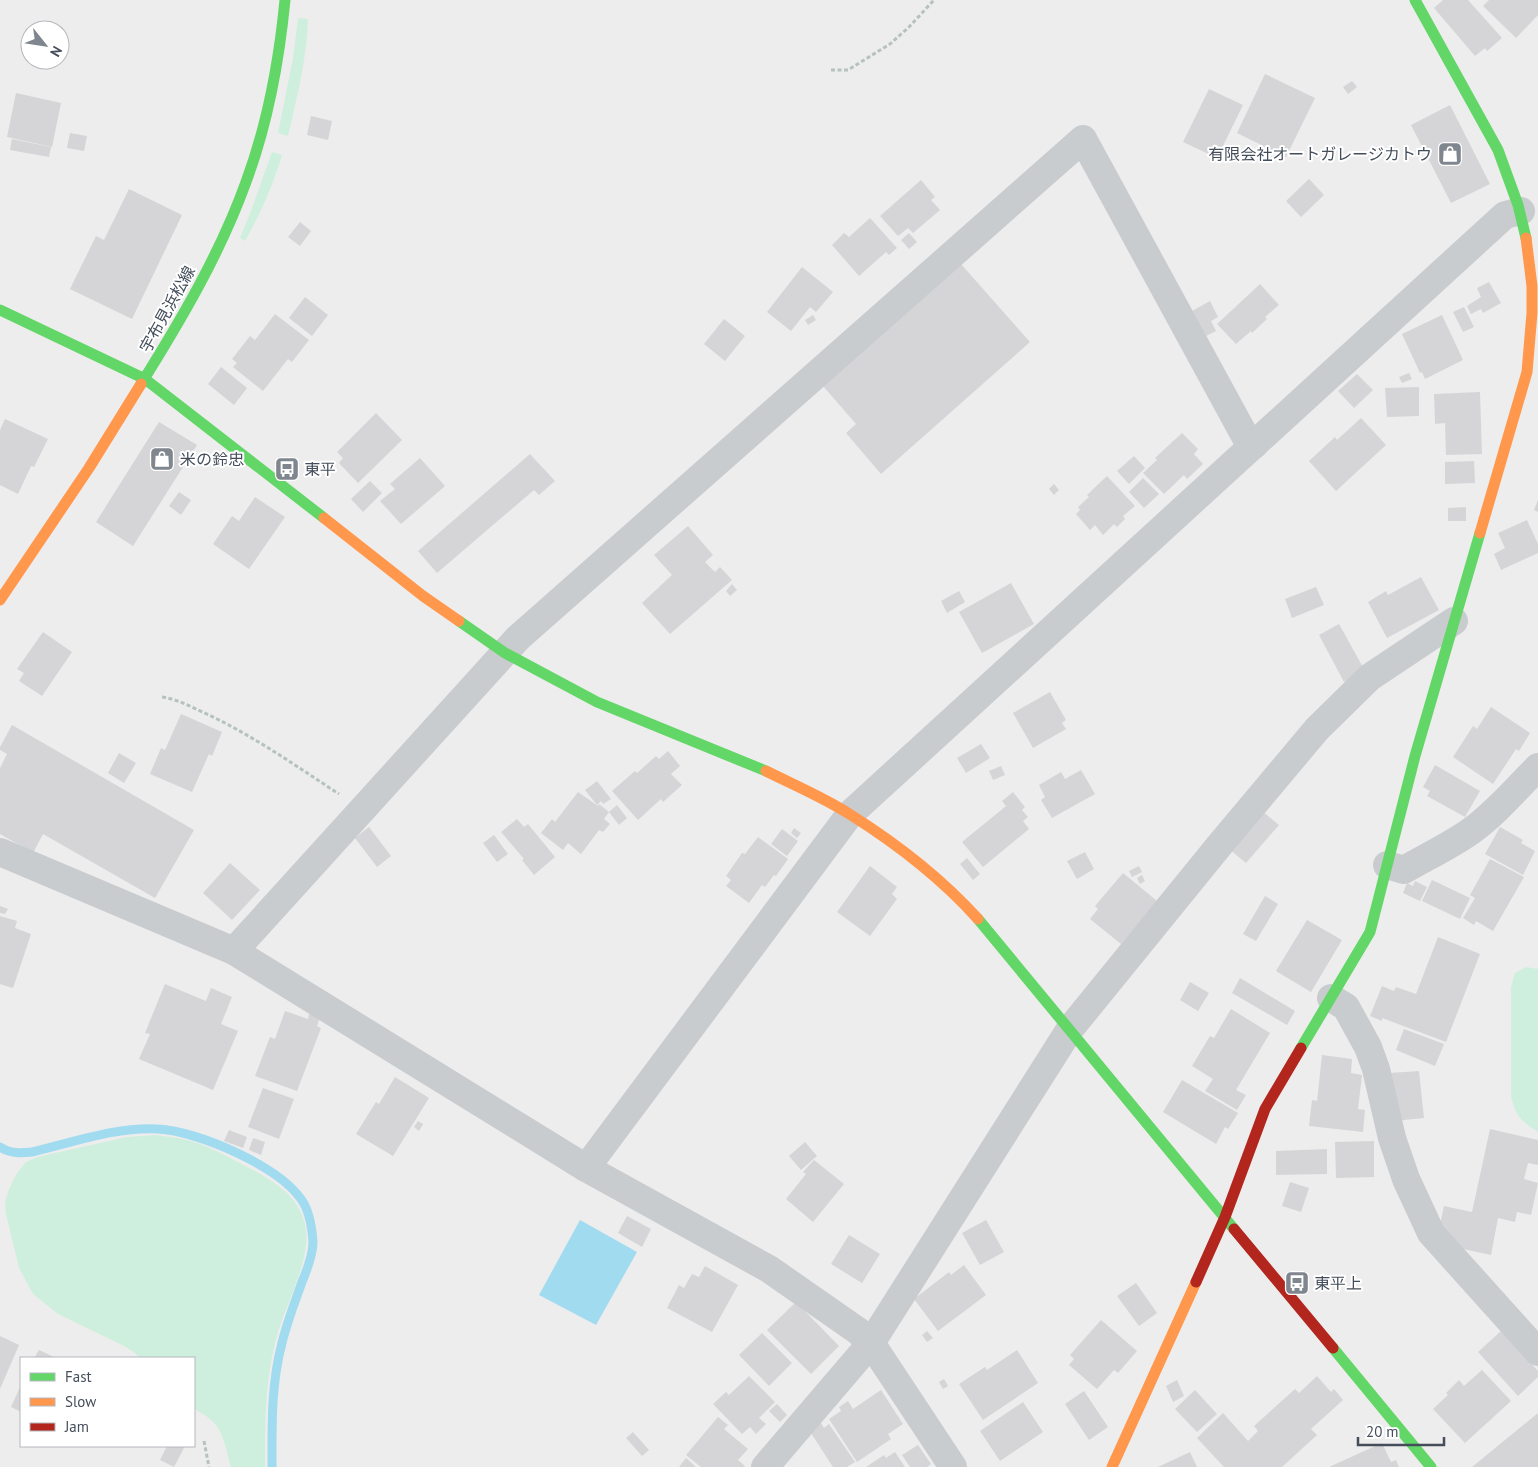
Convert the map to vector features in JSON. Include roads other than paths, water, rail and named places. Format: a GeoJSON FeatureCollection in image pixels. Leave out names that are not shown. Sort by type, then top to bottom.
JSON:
{"type":"FeatureCollection","features":[{"type":"Feature","properties":{"kind":"street","name":"宇布見浜松線"},"geometry":{"type":"LineString","coordinates":[[0,600],[69,501],[145,380],[204,276],[230,224],[251,169],[271,94],[278,55],[284,0]]}},
{"type":"Feature","properties":{"kind":"street"},"geometry":{"type":"LineString","coordinates":[[1112,1467],[1225,1217],[1265,1109],[1370,932],[1415,756],[1520,400],[1531,344],[1534,315],[1531,259],[1521,211],[1510,176],[1498,150],[1415,0]]}},
{"type":"Feature","properties":{"kind":"street"},"geometry":{"type":"LineString","coordinates":[[234,951],[518,638],[1083,139],[1245,436],[1254,445]]}},
{"type":"Feature","properties":{"kind":"street"},"geometry":{"type":"LineString","coordinates":[[586,1168],[850,814],[1506,215],[1521,211]]}},
{"type":"Feature","properties":{"kind":"street"},"geometry":{"type":"LineString","coordinates":[[0,310],[145,380],[423,596],[505,653],[597,702],[766,771],[850,814],[901,849],[952,892],[998,942],[1431,1467]]}},
{"type":"Feature","properties":{"kind":"street"},"geometry":{"type":"LineString","coordinates":[[766,1467],[871,1343],[1070,1029],[1218,846],[1317,729],[1370,677],[1454,621]]}},
{"type":"Feature","properties":{"kind":"street"},"geometry":{"type":"LineString","coordinates":[[1387,865],[1404,870],[1461,837],[1488,817],[1538,767]]}},
{"type":"Feature","properties":{"kind":"street"},"geometry":{"type":"LineString","coordinates":[[0,852],[234,951],[586,1168],[769,1269],[858,1331],[871,1343],[953,1467]]}},
{"type":"Feature","properties":{"kind":"street"},"geometry":{"type":"LineString","coordinates":[[1331,998],[1346,1007],[1368,1047],[1376,1069],[1392,1138],[1406,1179],[1431,1233],[1538,1352]]}},
{"type":"Feature","properties":{"kind":"water"},"geometry":{"type":"Polygon","coordinates":[[[580,1220],[637,1252],[596,1325],[539,1295],[580,1220]]]}},
{"type":"Feature","properties":{"kind":"waterway"},"geometry":{"type":"LineString","coordinates":[[0,1147],[12,1152],[32,1152],[127,1130],[158,1129],[175,1131],[215,1143],[236,1152],[275,1174],[301,1199],[307,1209],[310,1220],[313,1247],[286,1327],[278,1358],[273,1405],[272,1467]]}},
{"type":"Feature","properties":{"kind":"place","name":"有限会社オートガレージカトウ"},"geometry":{"type":"Point","coordinates":[1450,154]}},
{"type":"Feature","properties":{"kind":"place","name":"米の鈴忠"},"geometry":{"type":"Point","coordinates":[162,459]}},
{"type":"Feature","properties":{"kind":"place","name":"東平"},"geometry":{"type":"Point","coordinates":[287,469]}},
{"type":"Feature","properties":{"kind":"place","name":"東平上"},"geometry":{"type":"Point","coordinates":[1297,1283]}}]}
